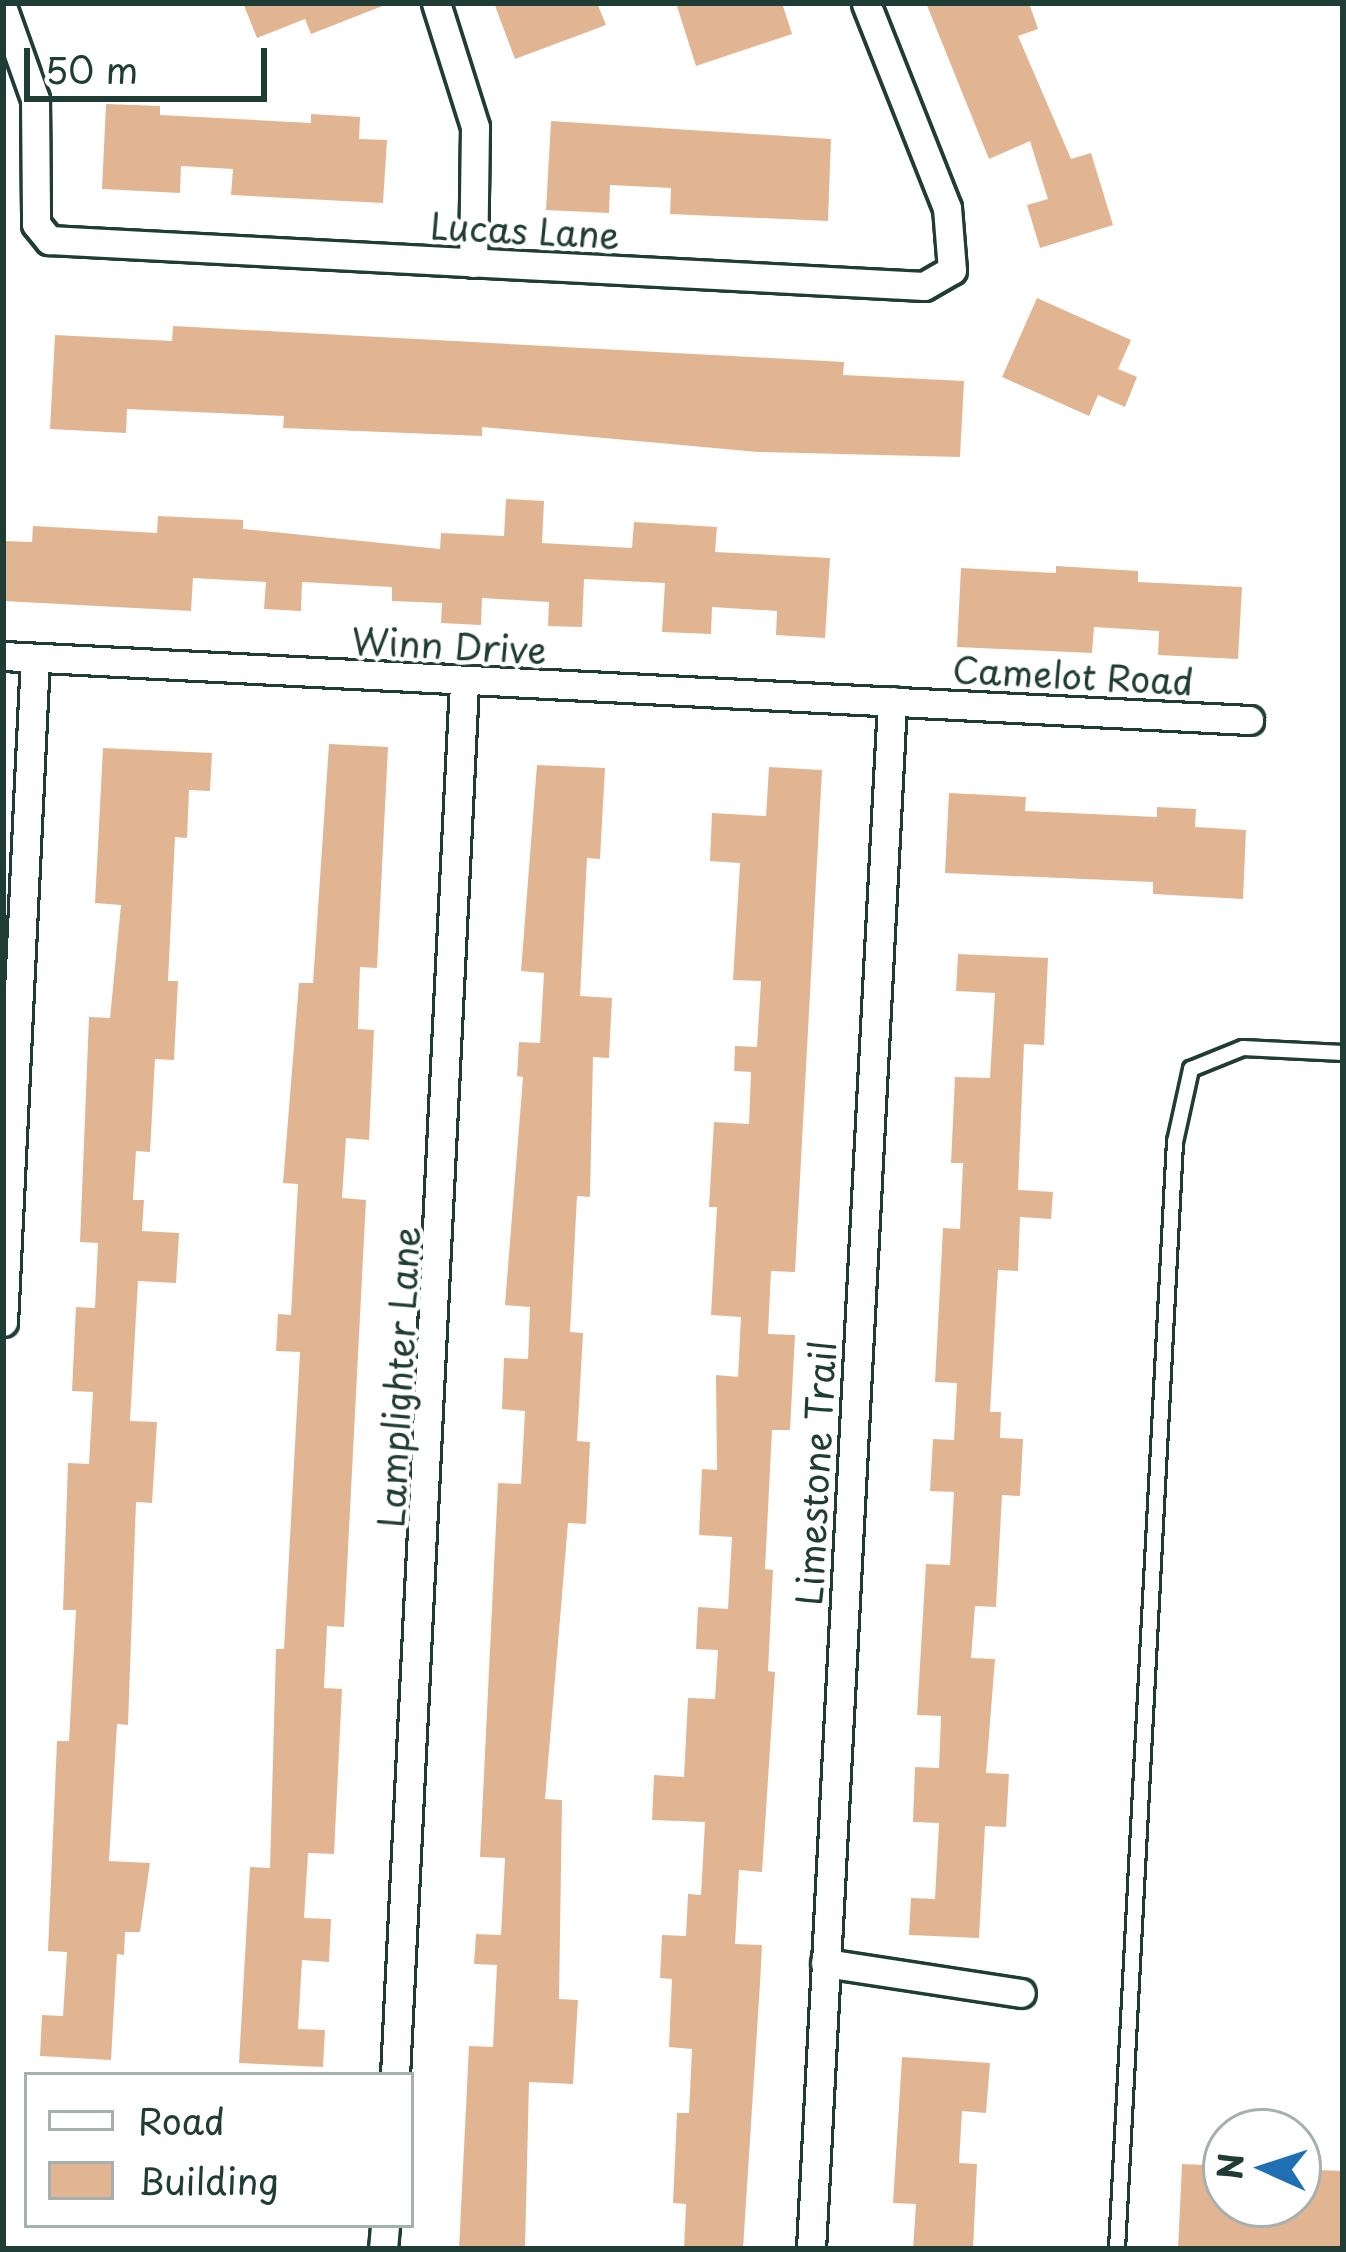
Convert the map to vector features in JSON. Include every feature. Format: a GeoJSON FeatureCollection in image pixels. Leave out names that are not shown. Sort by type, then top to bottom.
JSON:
{"type":"FeatureCollection","features":[{"type":"Feature","properties":{"kind":"street"},"geometry":{"type":"LineString","coordinates":[[436,3],[476,127],[473,263]]}},
{"type":"Feature","properties":{"kind":"street","name":"Lucas Lane"},"geometry":{"type":"LineString","coordinates":[[3,9],[35,99],[36,224],[50,240],[924,286],[952,270],[947,208],[866,3]]}},
{"type":"Feature","properties":{"kind":"street","name":"Winn Drive"},"geometry":{"type":"LineString","coordinates":[[3,656],[892,701]]}},
{"type":"Feature","properties":{"kind":"street"},"geometry":{"type":"LineString","coordinates":[[3,1322],[35,658]]}},
{"type":"Feature","properties":{"kind":"street","name":"Lamplighter Lane"},"geometry":{"type":"LineString","coordinates":[[395,2072],[464,682]]}},
{"type":"Feature","properties":{"kind":"street","name":"Camelot Road"},"geometry":{"type":"LineString","coordinates":[[892,701],[1249,720]]}},
{"type":"Feature","properties":{"kind":"street","name":"Limestone Trail"},"geometry":{"type":"LineString","coordinates":[[811,2249],[892,701]]}},
{"type":"Feature","properties":{"kind":"street"},"geometry":{"type":"LineString","coordinates":[[825,1963],[1022,1993]]}},
{"type":"Feature","properties":{"kind":"lane"},"geometry":{"type":"LineString","coordinates":[[1117,2249],[1175,1142],[1192,1069],[1243,1048],[1343,1053]]}},
{"type":"Feature","properties":{"kind":"building"},"geometry":{"type":"Polygon","coordinates":[[[243,3],[385,5],[311,34],[305,19],[257,38],[243,3]]]}},
{"type":"Feature","properties":{"kind":"building"},"geometry":{"type":"Polygon","coordinates":[[[494,3],[597,3],[606,25],[515,59],[494,3]]]}},
{"type":"Feature","properties":{"kind":"building"},"geometry":{"type":"Polygon","coordinates":[[[676,3],[782,3],[792,34],[696,66],[676,3]]]}},
{"type":"Feature","properties":{"kind":"building"},"geometry":{"type":"Polygon","coordinates":[[[926,3],[1029,3],[1038,29],[1018,36],[1071,159],[1091,153],[1113,225],[1040,248],[1027,205],[1048,199],[1030,141],[989,159],[926,3]]]}},
{"type":"Feature","properties":{"kind":"building"},"geometry":{"type":"Polygon","coordinates":[[[106,104],[160,106],[160,115],[311,123],[311,114],[360,117],[359,139],[387,140],[383,203],[231,195],[233,169],[181,166],[180,193],[102,189],[106,104]]]}},
{"type":"Feature","properties":{"kind":"building"},"geometry":{"type":"Polygon","coordinates":[[[551,121],[831,139],[828,221],[670,214],[671,188],[610,185],[609,213],[546,210],[551,121]]]}},
{"type":"Feature","properties":{"kind":"building"},"geometry":{"type":"Polygon","coordinates":[[[1037,298],[1131,340],[1118,369],[1137,377],[1125,407],[1098,395],[1089,416],[1002,377],[1037,298]]]}},
{"type":"Feature","properties":{"kind":"building"},"geometry":{"type":"Polygon","coordinates":[[[173,326],[844,362],[843,375],[964,381],[960,457],[758,452],[482,427],[482,436],[283,428],[284,416],[127,409],[126,433],[50,429],[55,335],[172,341],[173,326]]]}},
{"type":"Feature","properties":{"kind":"building"},"geometry":{"type":"Polygon","coordinates":[[[506,499],[544,501],[542,543],[632,548],[634,522],[717,527],[715,552],[830,558],[825,638],[776,635],[777,611],[712,607],[711,634],[662,632],[665,583],[584,579],[582,627],[548,626],[549,602],[482,598],[481,625],[441,623],[442,603],[392,601],[392,587],[302,582],[301,611],[264,609],[266,582],[193,578],[191,611],[3,601],[3,541],[32,542],[33,526],[157,533],[158,516],[243,520],[243,529],[440,549],[441,533],[504,536],[506,499]]]}},
{"type":"Feature","properties":{"kind":"building"},"geometry":{"type":"Polygon","coordinates":[[[1056,566],[1138,571],[1138,582],[1242,587],[1238,659],[1158,655],[1159,631],[1094,627],[1092,653],[957,647],[961,568],[1056,573],[1056,566]]]}},
{"type":"Feature","properties":{"kind":"building"},"geometry":{"type":"Polygon","coordinates":[[[329,744],[388,747],[377,968],[360,967],[358,1029],[374,1030],[369,1140],[346,1138],[342,1198],[366,1200],[344,1627],[327,1626],[324,1688],[342,1689],[334,1854],[308,1853],[304,1918],[331,1919],[329,1962],[302,1960],[298,2029],[325,2030],[323,2067],[239,2063],[250,1867],[270,1868],[276,1649],[284,1649],[300,1352],[276,1351],[278,1314],[291,1315],[298,1184],[283,1183],[299,983],[313,983],[329,744]]]}},
{"type":"Feature","properties":{"kind":"building"},"geometry":{"type":"Polygon","coordinates":[[[103,748],[212,753],[210,791],[189,790],[187,838],[175,837],[168,981],[178,981],[174,1060],[155,1059],[150,1152],[136,1151],[133,1200],[144,1200],[142,1231],[179,1233],[176,1283],[138,1281],[130,1421],[157,1422],[152,1503],[136,1502],[128,1725],[117,1724],[109,1861],[150,1863],[140,1932],[125,1932],[124,1955],[117,1954],[111,2060],[40,2056],[42,2015],[63,2016],[67,1952],[48,1951],[57,1741],[69,1741],[76,1610],[63,1610],[68,1463],[89,1464],[93,1392],[72,1391],[76,1307],[95,1308],[98,1243],[80,1242],[89,1017],[110,1018],[121,905],[95,903],[103,748]]]}},
{"type":"Feature","properties":{"kind":"building"},"geometry":{"type":"Polygon","coordinates":[[[537,765],[605,768],[600,859],[587,858],[580,996],[612,998],[609,1058],[593,1057],[590,1197],[577,1196],[570,1332],[583,1333],[577,1441],[590,1442],[586,1524],[568,1523],[545,1799],[562,1800],[559,1999],[578,2000],[573,2084],[529,2082],[525,2249],[459,2249],[469,2046],[493,2047],[497,1965],[474,1964],[476,1934],[501,1935],[505,1858],[480,1857],[498,1483],[521,1484],[525,1411],[502,1409],[504,1358],[528,1359],[530,1307],[505,1305],[523,1077],[517,1076],[519,1042],[540,1043],[544,973],[521,971],[537,765]]]}},
{"type":"Feature","properties":{"kind":"building"},"geometry":{"type":"Polygon","coordinates":[[[769,767],[822,770],[795,1272],[771,1271],[768,1334],[795,1335],[790,1430],[772,1430],[765,1569],[773,1570],[768,1671],[775,1672],[762,1872],[739,1870],[735,1944],[762,1945],[760,1984],[743,2249],[684,2249],[686,2204],[673,2203],[677,2113],[689,2113],[692,2049],[669,2047],[672,1979],[660,1978],[662,1935],[686,1936],[688,1894],[701,1895],[705,1822],[652,1820],[654,1775],[684,1777],[688,1698],[715,1699],[718,1650],[696,1649],[698,1607],[728,1609],[732,1537],[699,1535],[702,1469],[717,1470],[716,1375],[738,1377],[741,1317],[711,1315],[717,1207],[709,1207],[714,1122],[749,1124],[751,1072],[734,1071],[735,1046],[757,1047],[761,981],[733,980],[740,863],[710,861],[712,813],[766,816],[769,767]]]}},
{"type":"Feature","properties":{"kind":"building"},"geometry":{"type":"Polygon","coordinates":[[[949,793],[1026,797],[1025,811],[1157,817],[1157,807],[1196,809],[1195,827],[1246,830],[1243,899],[1153,894],[1153,882],[945,873],[949,793]]]}},
{"type":"Feature","properties":{"kind":"building"},"geometry":{"type":"Polygon","coordinates":[[[958,954],[1048,958],[1044,1045],[1024,1044],[1018,1190],[1053,1192],[1051,1219],[1020,1217],[1018,1271],[998,1270],[990,1412],[1001,1412],[1000,1438],[1023,1439],[1020,1496],[1002,1495],[996,1607],[975,1606],[971,1658],[995,1659],[986,1773],[1009,1774],[1006,1827],[985,1826],[979,1938],[909,1935],[911,1898],[935,1899],[939,1823],[913,1822],[915,1767],[939,1768],[941,1716],[917,1715],[926,1564],[950,1565],[954,1492],[930,1491],[933,1439],[954,1440],[957,1383],[935,1382],[943,1228],[960,1229],[963,1163],[951,1163],[955,1077],[990,1078],[995,993],[956,991],[958,954]]]}},
{"type":"Feature","properties":{"kind":"building"},"geometry":{"type":"Polygon","coordinates":[[[902,2057],[990,2063],[986,2113],[962,2111],[959,2163],[977,2164],[973,2249],[913,2249],[916,2204],[893,2203],[902,2057]]]}},
{"type":"Feature","properties":{"kind":"building"},"geometry":{"type":"Polygon","coordinates":[[[1182,2164],[1202,2165],[1202,2228],[1322,2228],[1322,2170],[1343,2171],[1343,2249],[1178,2249],[1182,2164]]]}}]}
